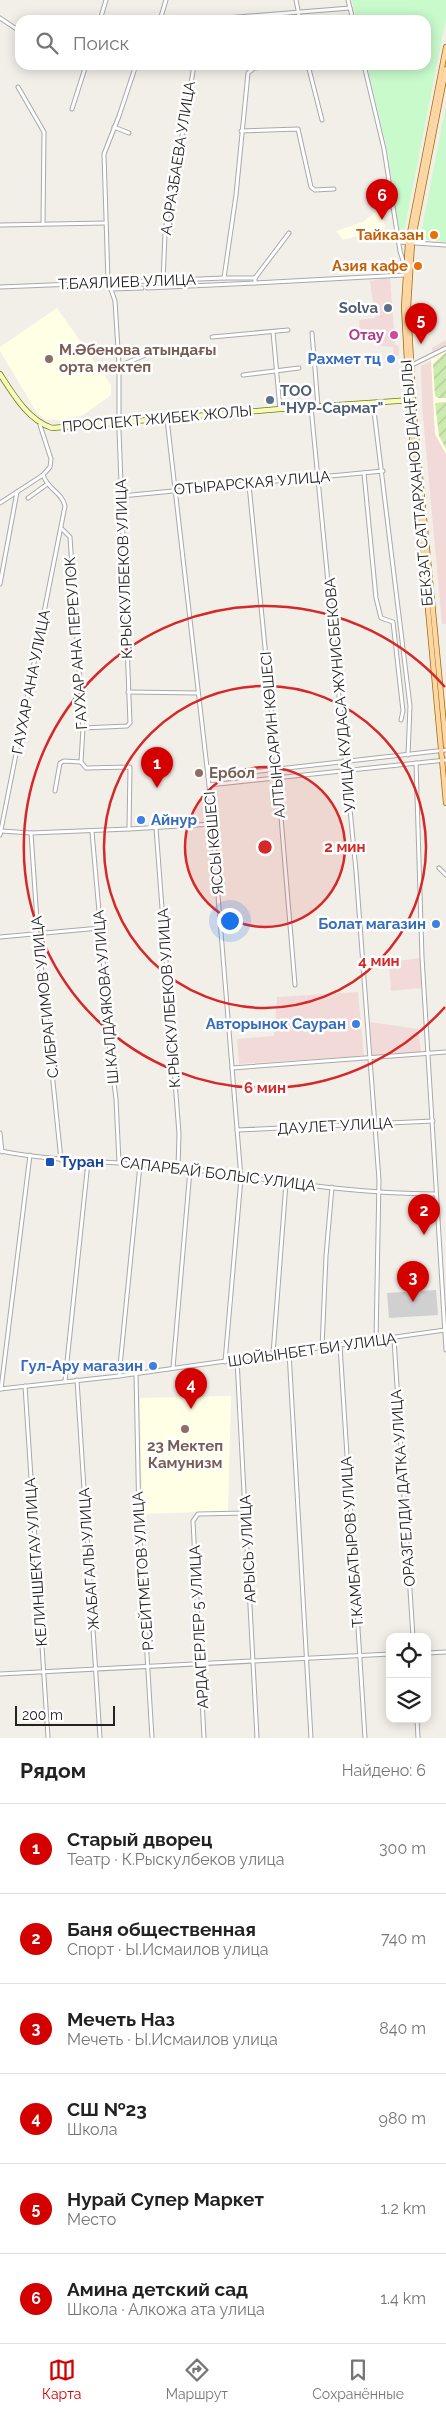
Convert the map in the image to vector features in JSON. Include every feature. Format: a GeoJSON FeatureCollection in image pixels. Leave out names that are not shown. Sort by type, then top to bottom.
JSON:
{"type":"FeatureCollection","features":[{"type":"Feature","properties":{"kind":"main road","name":"БЕКЗАТ САТТАРХАНОВ ДАҢҒЫЛЫ"},"geometry":{"type":"LineString","coordinates":[[411,400],[412,366],[408,307],[410,243],[446,47]]}},
{"type":"Feature","properties":{"kind":"main road","name":"БЕКЗАТ САТТАРХАНОВ ДАҢҒЫЛЫ"},"geometry":{"type":"LineString","coordinates":[[446,69],[404,267],[411,400],[444,751],[446,803]]}},
{"type":"Feature","properties":{"kind":"main road","name":"ПРОСПЕКТ ЖИБЕК ЖОЛЫ"},"geometry":{"type":"LineString","coordinates":[[0,374],[2,380],[31,416],[40,425],[52,428],[280,408],[411,400]]}},
{"type":"Feature","properties":{"kind":"main road","name":"БЕКЗАТ САТТАРХАНОВ ДАҢҒЫЛЫ"},"geometry":{"type":"LineString","coordinates":[[440,711],[446,746]]}},
{"type":"Feature","properties":{"kind":"street"},"geometry":{"type":"LineString","coordinates":[[102,15],[106,0]]}},
{"type":"Feature","properties":{"kind":"street"},"geometry":{"type":"LineString","coordinates":[[162,15],[166,0]]}},
{"type":"Feature","properties":{"kind":"street"},"geometry":{"type":"LineString","coordinates":[[296,0],[299,15]]}},
{"type":"Feature","properties":{"kind":"street"},"geometry":{"type":"LineString","coordinates":[[348,0],[352,15]]}},
{"type":"Feature","properties":{"kind":"street"},"geometry":{"type":"LineString","coordinates":[[262,15],[350,8]]}},
{"type":"Feature","properties":{"kind":"street"},"geometry":{"type":"LineString","coordinates":[[0,18],[15,28]]}},
{"type":"Feature","properties":{"kind":"street"},"geometry":{"type":"LineString","coordinates":[[72,109],[84,70]]}},
{"type":"Feature","properties":{"kind":"street","name":"К.РЫСКУЛБЕКОВ УЛИЦА"},"geometry":{"type":"LineString","coordinates":[[83,728],[129,725],[119,366],[115,301],[108,281],[104,154],[134,70]]}},
{"type":"Feature","properties":{"kind":"street","name":"А.ОРАЗБАЕВА УЛИЦА"},"geometry":{"type":"LineString","coordinates":[[163,280],[165,234],[171,186],[184,128],[193,70]]}},
{"type":"Feature","properties":{"kind":"street"},"geometry":{"type":"LineString","coordinates":[[224,278],[236,195],[241,131],[250,70]]}},
{"type":"Feature","properties":{"kind":"street"},"geometry":{"type":"LineString","coordinates":[[309,70],[322,120]]}},
{"type":"Feature","properties":{"kind":"street"},"geometry":{"type":"LineString","coordinates":[[365,70],[384,149],[404,267]]}},
{"type":"Feature","properties":{"kind":"street"},"geometry":{"type":"LineString","coordinates":[[18,87],[44,132],[43,224]]}},
{"type":"Feature","properties":{"kind":"street"},"geometry":{"type":"LineString","coordinates":[[114,127],[129,133]]}},
{"type":"Feature","properties":{"kind":"street"},"geometry":{"type":"LineString","coordinates":[[241,131],[298,129],[311,187],[315,190],[334,189]]}},
{"type":"Feature","properties":{"kind":"street"},"geometry":{"type":"LineString","coordinates":[[0,225],[105,223]]}},
{"type":"Feature","properties":{"kind":"street"},"geometry":{"type":"LineString","coordinates":[[255,283],[255,278],[289,233]]}},
{"type":"Feature","properties":{"kind":"street"},"geometry":{"type":"LineString","coordinates":[[399,242],[446,245]]}},
{"type":"Feature","properties":{"kind":"street","name":"Т.БАЯЛИЕВ УЛИЦА"},"geometry":{"type":"LineString","coordinates":[[147,288],[404,276]]}},
{"type":"Feature","properties":{"kind":"street","name":"Т.БАЯЛИЕВ УЛИЦА"},"geometry":{"type":"LineString","coordinates":[[0,287],[108,281],[255,278]]}},
{"type":"Feature","properties":{"kind":"street","name":"Т.БАЯЛИЕВ УЛИЦА"},"geometry":{"type":"LineString","coordinates":[[111,289],[142,288]]}},
{"type":"Feature","properties":{"kind":"street"},"geometry":{"type":"LineString","coordinates":[[212,337],[288,330]]}},
{"type":"Feature","properties":{"kind":"street"},"geometry":{"type":"LineString","coordinates":[[273,332],[280,408]]}},
{"type":"Feature","properties":{"kind":"street"},"geometry":{"type":"LineString","coordinates":[[312,333],[318,407]]}},
{"type":"Feature","properties":{"kind":"street"},"geometry":{"type":"LineString","coordinates":[[119,366],[155,351],[184,348]]}},
{"type":"Feature","properties":{"kind":"street"},"geometry":{"type":"LineString","coordinates":[[412,366],[446,348]]}},
{"type":"Feature","properties":{"kind":"street"},"geometry":{"type":"LineString","coordinates":[[243,375],[298,368]]}},
{"type":"Feature","properties":{"kind":"street"},"geometry":{"type":"LineString","coordinates":[[373,403],[383,471],[410,706],[408,755]]}},
{"type":"Feature","properties":{"kind":"street","name":"УЛИЦА КУДАСА ЖУНИСБЕКОВА"},"geometry":{"type":"LineString","coordinates":[[311,407],[356,871],[380,1193],[376,1341]]}},
{"type":"Feature","properties":{"kind":"street","name":"ЯССЫ КӨШЕСІ"},"geometry":{"type":"LineString","coordinates":[[167,419],[213,824],[241,1178],[225,1362]]}},
{"type":"Feature","properties":{"kind":"street"},"geometry":{"type":"LineString","coordinates":[[0,503],[43,475],[50,466],[51,459],[40,425]]}},
{"type":"Feature","properties":{"kind":"street","name":"ОТЫРАРСКАЯ УЛИЦА"},"geometry":{"type":"LineString","coordinates":[[122,496],[383,471]]}},
{"type":"Feature","properties":{"kind":"street"},"geometry":{"type":"LineString","coordinates":[[364,473],[376,598],[381,618],[393,622],[403,711],[401,720]]}},
{"type":"Feature","properties":{"kind":"street"},"geometry":{"type":"LineString","coordinates":[[28,498],[46,485],[43,475]]}},
{"type":"Feature","properties":{"kind":"street","name":"АЛТЫНСАРИН КӨШЕСІ"},"geometry":{"type":"LineString","coordinates":[[249,484],[277,769],[294,986]]}},
{"type":"Feature","properties":{"kind":"street","name":"ГАУХАР АНА УЛИЦА"},"geometry":{"type":"LineString","coordinates":[[0,833],[62,529],[65,503],[62,498],[46,485]]}},
{"type":"Feature","properties":{"kind":"street"},"geometry":{"type":"LineString","coordinates":[[0,584],[17,491]]}},
{"type":"Feature","properties":{"kind":"street","name":"ГАУХАР АНА ПЕРЕУЛОК"},"geometry":{"type":"LineString","coordinates":[[62,529],[70,537],[83,728],[81,762]]}},
{"type":"Feature","properties":{"kind":"street"},"geometry":{"type":"LineString","coordinates":[[128,692],[198,693]]}},
{"type":"Feature","properties":{"kind":"street"},"geometry":{"type":"LineString","coordinates":[[208,777],[444,751]]}},
{"type":"Feature","properties":{"kind":"street"},"geometry":{"type":"LineString","coordinates":[[55,791],[60,763],[64,761],[81,762],[86,768],[127,766],[131,770],[129,829]]}},
{"type":"Feature","properties":{"kind":"street"},"geometry":{"type":"LineString","coordinates":[[209,785],[444,761]]}},
{"type":"Feature","properties":{"kind":"street"},"geometry":{"type":"LineString","coordinates":[[416,764],[422,957],[446,1350]]}},
{"type":"Feature","properties":{"kind":"street"},"geometry":{"type":"LineString","coordinates":[[0,833],[92,832],[213,824]]}},
{"type":"Feature","properties":{"kind":"street","name":"К.РЫСКУЛБЕКОВ УЛИЦА"},"geometry":{"type":"LineString","coordinates":[[156,828],[178,1134],[178,1168]]}},
{"type":"Feature","properties":{"kind":"street","name":"Ш.КАЛДАЯКОВА УЛИЦА"},"geometry":{"type":"LineString","coordinates":[[92,832],[108,1029],[116,1099],[119,1162]]}},
{"type":"Feature","properties":{"kind":"street","name":"С.ИБРАГИМОВ УЛИЦА"},"geometry":{"type":"LineString","coordinates":[[31,833],[38,935],[61,1160]]}},
{"type":"Feature","properties":{"kind":"street"},"geometry":{"type":"LineString","coordinates":[[439,868],[446,875]]}},
{"type":"Feature","properties":{"kind":"street"},"geometry":{"type":"LineString","coordinates":[[0,937],[100,928]]}},
{"type":"Feature","properties":{"kind":"street"},"geometry":{"type":"LineString","coordinates":[[232,1068],[369,1060],[446,1052]]}},
{"type":"Feature","properties":{"kind":"street","name":"ДАУЛЕТ УЛИЦА"},"geometry":{"type":"LineString","coordinates":[[237,1130],[433,1121]]}},
{"type":"Feature","properties":{"kind":"street"},"geometry":{"type":"LineString","coordinates":[[0,1133],[1,1151]]}},
{"type":"Feature","properties":{"kind":"street","name":"САПАРБАЙ БОЛЫС УЛИЦА"},"geometry":{"type":"LineString","coordinates":[[1,1151],[61,1160],[119,1162],[178,1168],[241,1178],[380,1193],[436,1194]]}},
{"type":"Feature","properties":{"kind":"street"},"geometry":{"type":"LineString","coordinates":[[1,1389],[30,1156]]}},
{"type":"Feature","properties":{"kind":"street"},"geometry":{"type":"LineString","coordinates":[[65,1381],[88,1162]]}},
{"type":"Feature","properties":{"kind":"street"},"geometry":{"type":"LineString","coordinates":[[119,1376],[140,1165]]}},
{"type":"Feature","properties":{"kind":"street"},"geometry":{"type":"LineString","coordinates":[[173,1368],[190,1170]]}},
{"type":"Feature","properties":{"kind":"street"},"geometry":{"type":"LineString","coordinates":[[273,1354],[286,1182]]}},
{"type":"Feature","properties":{"kind":"street"},"geometry":{"type":"LineString","coordinates":[[322,1348],[325,1275],[332,1187]]}},
{"type":"Feature","properties":{"kind":"street","name":"ШОЙЫНБЕТ БИ УЛИЦА"},"geometry":{"type":"LineString","coordinates":[[1,1389],[136,1374],[394,1339],[445,1330]]}},
{"type":"Feature","properties":{"kind":"street","name":"ОРАЗГЕЛДИ ДАТКА УЛИЦА"},"geometry":{"type":"LineString","coordinates":[[394,1339],[413,1633]]}},
{"type":"Feature","properties":{"kind":"street","name":"Т.КАМБАТЫРОВ УЛИЦА"},"geometry":{"type":"LineString","coordinates":[[340,1346],[365,1738]]}},
{"type":"Feature","properties":{"kind":"street"},"geometry":{"type":"LineString","coordinates":[[289,1352],[311,1738]]}},
{"type":"Feature","properties":{"kind":"street","name":"АРЫСЬ УЛИЦА"},"geometry":{"type":"LineString","coordinates":[[237,1360],[257,1738]]}},
{"type":"Feature","properties":{"kind":"street","name":"Р.СЕЙТМЕТОВ УЛИЦА"},"geometry":{"type":"LineString","coordinates":[[136,1374],[139,1522],[152,1738]]}},
{"type":"Feature","properties":{"kind":"street","name":"ЖАБАГАЛЫ УЛИЦА"},"geometry":{"type":"LineString","coordinates":[[77,1380],[100,1738]]}},
{"type":"Feature","properties":{"kind":"street","name":"КЕЛИНШЕКТАУ УЛИЦА"},"geometry":{"type":"LineString","coordinates":[[25,1386],[48,1738]]}},
{"type":"Feature","properties":{"kind":"street","name":"АРДАГЕРЛЕР 5 УЛИЦА"},"geometry":{"type":"LineString","coordinates":[[204,1738],[194,1517],[198,1514],[246,1513]]}},
{"type":"Feature","properties":{"kind":"street"},"geometry":{"type":"LineString","coordinates":[[431,1653],[446,1652]]}},
{"type":"Feature","properties":{"kind":"street"},"geometry":{"type":"LineString","coordinates":[[0,1674],[44,1673],[96,1668],[254,1659],[386,1654]]}},
{"type":"Feature","properties":{"kind":"street"},"geometry":{"type":"LineString","coordinates":[[417,1723],[418,1738]]}},
{"type":"Feature","properties":{"kind":"shaded area"},"geometry":{"type":"Polygon","coordinates":[[[382,211],[385,228],[343,240],[336,231],[363,222],[374,213],[382,211]]]}},
{"type":"Feature","properties":{"kind":"shaded area"},"geometry":{"type":"Polygon","coordinates":[[[390,277],[395,345],[399,346],[399,356],[394,356],[393,347],[380,346],[378,333],[360,335],[359,320],[375,318],[370,281],[390,277]]]}},
{"type":"Feature","properties":{"kind":"shaded area","name":"М.Әбенова атындағы орта мектеп"},"geometry":{"type":"Polygon","coordinates":[[[57,308],[111,385],[111,395],[83,415],[61,420],[45,419],[37,413],[0,351],[0,347],[57,308]]]}},
{"type":"Feature","properties":{"kind":"shaded area"},"geometry":{"type":"Polygon","coordinates":[[[446,340],[446,624],[442,624],[422,406],[421,366],[433,360],[432,348],[446,340]]]}},
{"type":"Feature","properties":{"kind":"shaded area"},"geometry":{"type":"Polygon","coordinates":[[[446,351],[446,454],[435,434],[431,359],[446,351]]]}},
{"type":"Feature","properties":{"kind":"shaded area"},"geometry":{"type":"Polygon","coordinates":[[[421,958],[423,988],[391,991],[389,962],[421,958]]]}},
{"type":"Feature","properties":{"kind":"shaded area","name":"Авторынок Сауран"},"geometry":{"type":"Polygon","coordinates":[[[358,992],[364,1056],[239,1064],[237,1039],[274,1036],[277,997],[358,992]]]}},
{"type":"Feature","properties":{"kind":"shaded area"},"geometry":{"type":"Polygon","coordinates":[[[370,1022],[418,1029],[421,1052],[372,1055],[370,1022]]]}},
{"type":"Feature","properties":{"kind":"shaded area"},"geometry":{"type":"Polygon","coordinates":[[[436,1290],[438,1315],[389,1318],[387,1293],[436,1290]]]}},
{"type":"Feature","properties":{"kind":"shaded area","name":"23 Мектеп Камунизм"},"geometry":{"type":"Polygon","coordinates":[[[231,1396],[228,1511],[142,1514],[140,1398],[231,1396]]]}},
{"type":"Feature","properties":{"kind":"green space"},"geometry":{"type":"Polygon","coordinates":[[[352,0],[446,0],[446,18],[403,236],[400,236],[388,153],[368,70],[431,70],[431,15],[355,15],[352,0]]]}},
{"type":"Feature","properties":{"kind":"green space"},"geometry":{"type":"Polygon","coordinates":[[[446,105],[446,242],[420,239],[446,105]]]}},
{"type":"Feature","properties":{"kind":"green space"},"geometry":{"type":"Polygon","coordinates":[[[446,352],[446,398],[438,398],[435,396],[433,364],[446,352]]]}},
{"type":"Feature","properties":{"kind":"green space"},"geometry":{"type":"Polygon","coordinates":[[[446,402],[446,449],[439,436],[435,403],[446,402]]]}},
{"type":"Feature","properties":{"kind":"place","name":"Амина детский сад"},"geometry":{"type":"Point","coordinates":[382,220]}},
{"type":"Feature","properties":{"kind":"place","name":"Тайказан"},"geometry":{"type":"Point","coordinates":[434,235]}},
{"type":"Feature","properties":{"kind":"place","name":"Азия кафе"},"geometry":{"type":"Point","coordinates":[418,266]}},
{"type":"Feature","properties":{"kind":"place","name":"Solva"},"geometry":{"type":"Point","coordinates":[388,308]}},
{"type":"Feature","properties":{"kind":"place","name":"Отау"},"geometry":{"type":"Point","coordinates":[394,335]}},
{"type":"Feature","properties":{"kind":"place","name":"Нурай Супер Маркет"},"geometry":{"type":"Point","coordinates":[421,344]}},
{"type":"Feature","properties":{"kind":"place","name":"М.Әбенова атындағы орта мектеп"},"geometry":{"type":"Point","coordinates":[49,359]}},
{"type":"Feature","properties":{"kind":"place","name":"Рахмет тц"},"geometry":{"type":"Point","coordinates":[391,359]}},
{"type":"Feature","properties":{"kind":"place","name":"ТОО \"НУР-Сармат\""},"geometry":{"type":"Point","coordinates":[270,400]}},
{"type":"Feature","properties":{"kind":"place","name":"Ербол"},"geometry":{"type":"Point","coordinates":[199,773]}},
{"type":"Feature","properties":{"kind":"place","name":"Старый дворец"},"geometry":{"type":"Point","coordinates":[157,788]}},
{"type":"Feature","properties":{"kind":"place","name":"Айнур"},"geometry":{"type":"Point","coordinates":[141,820]}},
{"type":"Feature","properties":{"kind":"place","name":"Болат магазин"},"geometry":{"type":"Point","coordinates":[436,924]}},
{"type":"Feature","properties":{"kind":"place","name":"Авторынок Сауран"},"geometry":{"type":"Point","coordinates":[356,1024]}},
{"type":"Feature","properties":{"kind":"place","name":"Туран"},"geometry":{"type":"Point","coordinates":[50,1162]}},
{"type":"Feature","properties":{"kind":"place","name":"Баня общественная"},"geometry":{"type":"Point","coordinates":[424,1235]}},
{"type":"Feature","properties":{"kind":"place","name":"Мечеть Наз"},"geometry":{"type":"Point","coordinates":[413,1302]}},
{"type":"Feature","properties":{"kind":"place","name":"Гул-Ару магазин"},"geometry":{"type":"Point","coordinates":[153,1366]}},
{"type":"Feature","properties":{"kind":"place","name":"СШ №23"},"geometry":{"type":"Point","coordinates":[191,1409]}},
{"type":"Feature","properties":{"kind":"place","name":"23 Мектеп Камунизм"},"geometry":{"type":"Point","coordinates":[185,1429]}}]}
